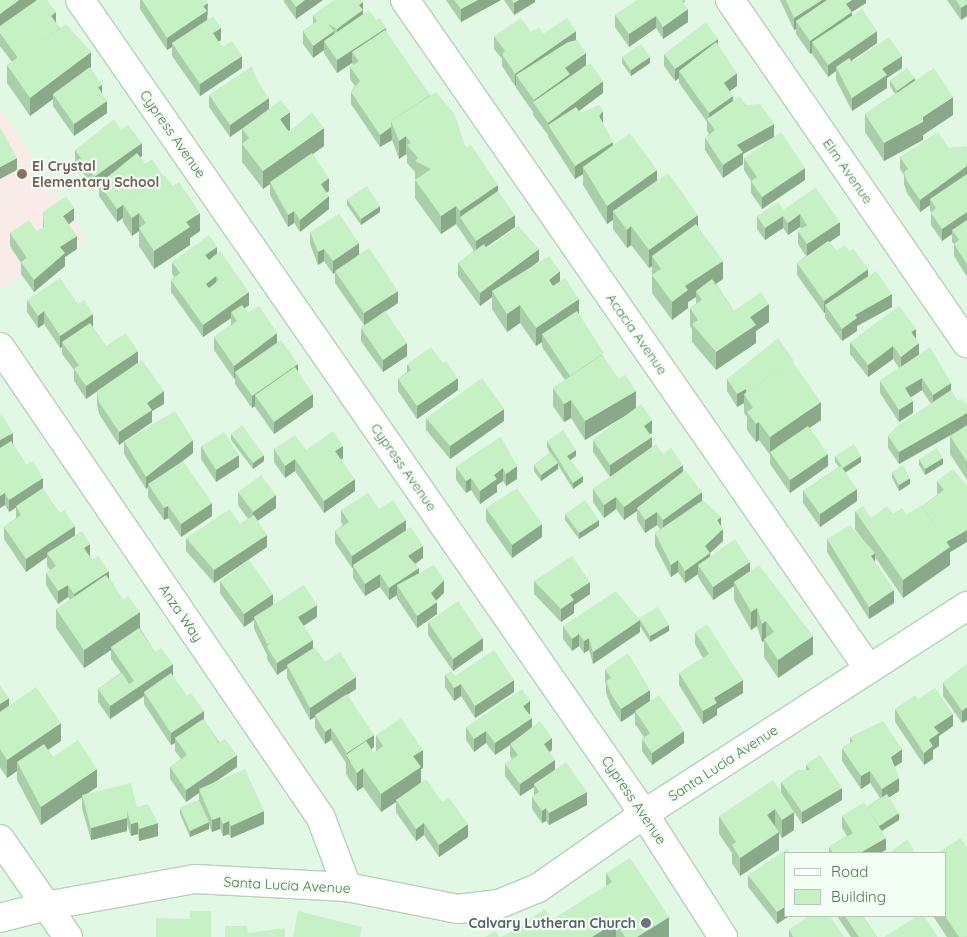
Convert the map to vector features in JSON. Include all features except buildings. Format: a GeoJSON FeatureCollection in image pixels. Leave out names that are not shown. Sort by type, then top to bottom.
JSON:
{"type":"FeatureCollection","features":[{"type":"Feature","properties":{"kind":"street","name":"Cypress Avenue"},"geometry":{"type":"LineString","coordinates":[[80,0],[644,814],[723,937]]}},
{"type":"Feature","properties":{"kind":"street","name":"Acacia Avenue"},"geometry":{"type":"LineString","coordinates":[[405,0],[869,669]]}},
{"type":"Feature","properties":{"kind":"street","name":"Elm Avenue"},"geometry":{"type":"LineString","coordinates":[[730,0],[967,343]]}},
{"type":"Feature","properties":{"kind":"street","name":"Anza Way"},"geometry":{"type":"LineString","coordinates":[[0,347],[321,818],[347,887]]}},
{"type":"Feature","properties":{"kind":"street","name":"Santa Lucia Avenue"},"geometry":{"type":"LineString","coordinates":[[0,918],[46,906],[195,879],[347,887],[458,909],[499,904],[538,888],[644,814],[967,606]]}},
{"type":"Feature","properties":{"kind":"street"},"geometry":{"type":"LineString","coordinates":[[0,839],[68,937]]}},
{"type":"Feature","properties":{"kind":"shaded area"},"geometry":{"type":"Polygon","coordinates":[[[0,0],[967,0],[967,937],[0,937],[0,289],[86,239],[0,108],[0,0]]]}},
{"type":"Feature","properties":{"kind":"shaded area","name":"El Crystal Elementary School"},"geometry":{"type":"Polygon","coordinates":[[[0,108],[86,239],[0,289],[0,108]]]}},
{"type":"Feature","properties":{"kind":"place","name":"El Crystal Elementary School"},"geometry":{"type":"Point","coordinates":[22,174]}},
{"type":"Feature","properties":{"kind":"place","name":"Calvary Lutheran Church"},"geometry":{"type":"Point","coordinates":[646,923]}}]}
